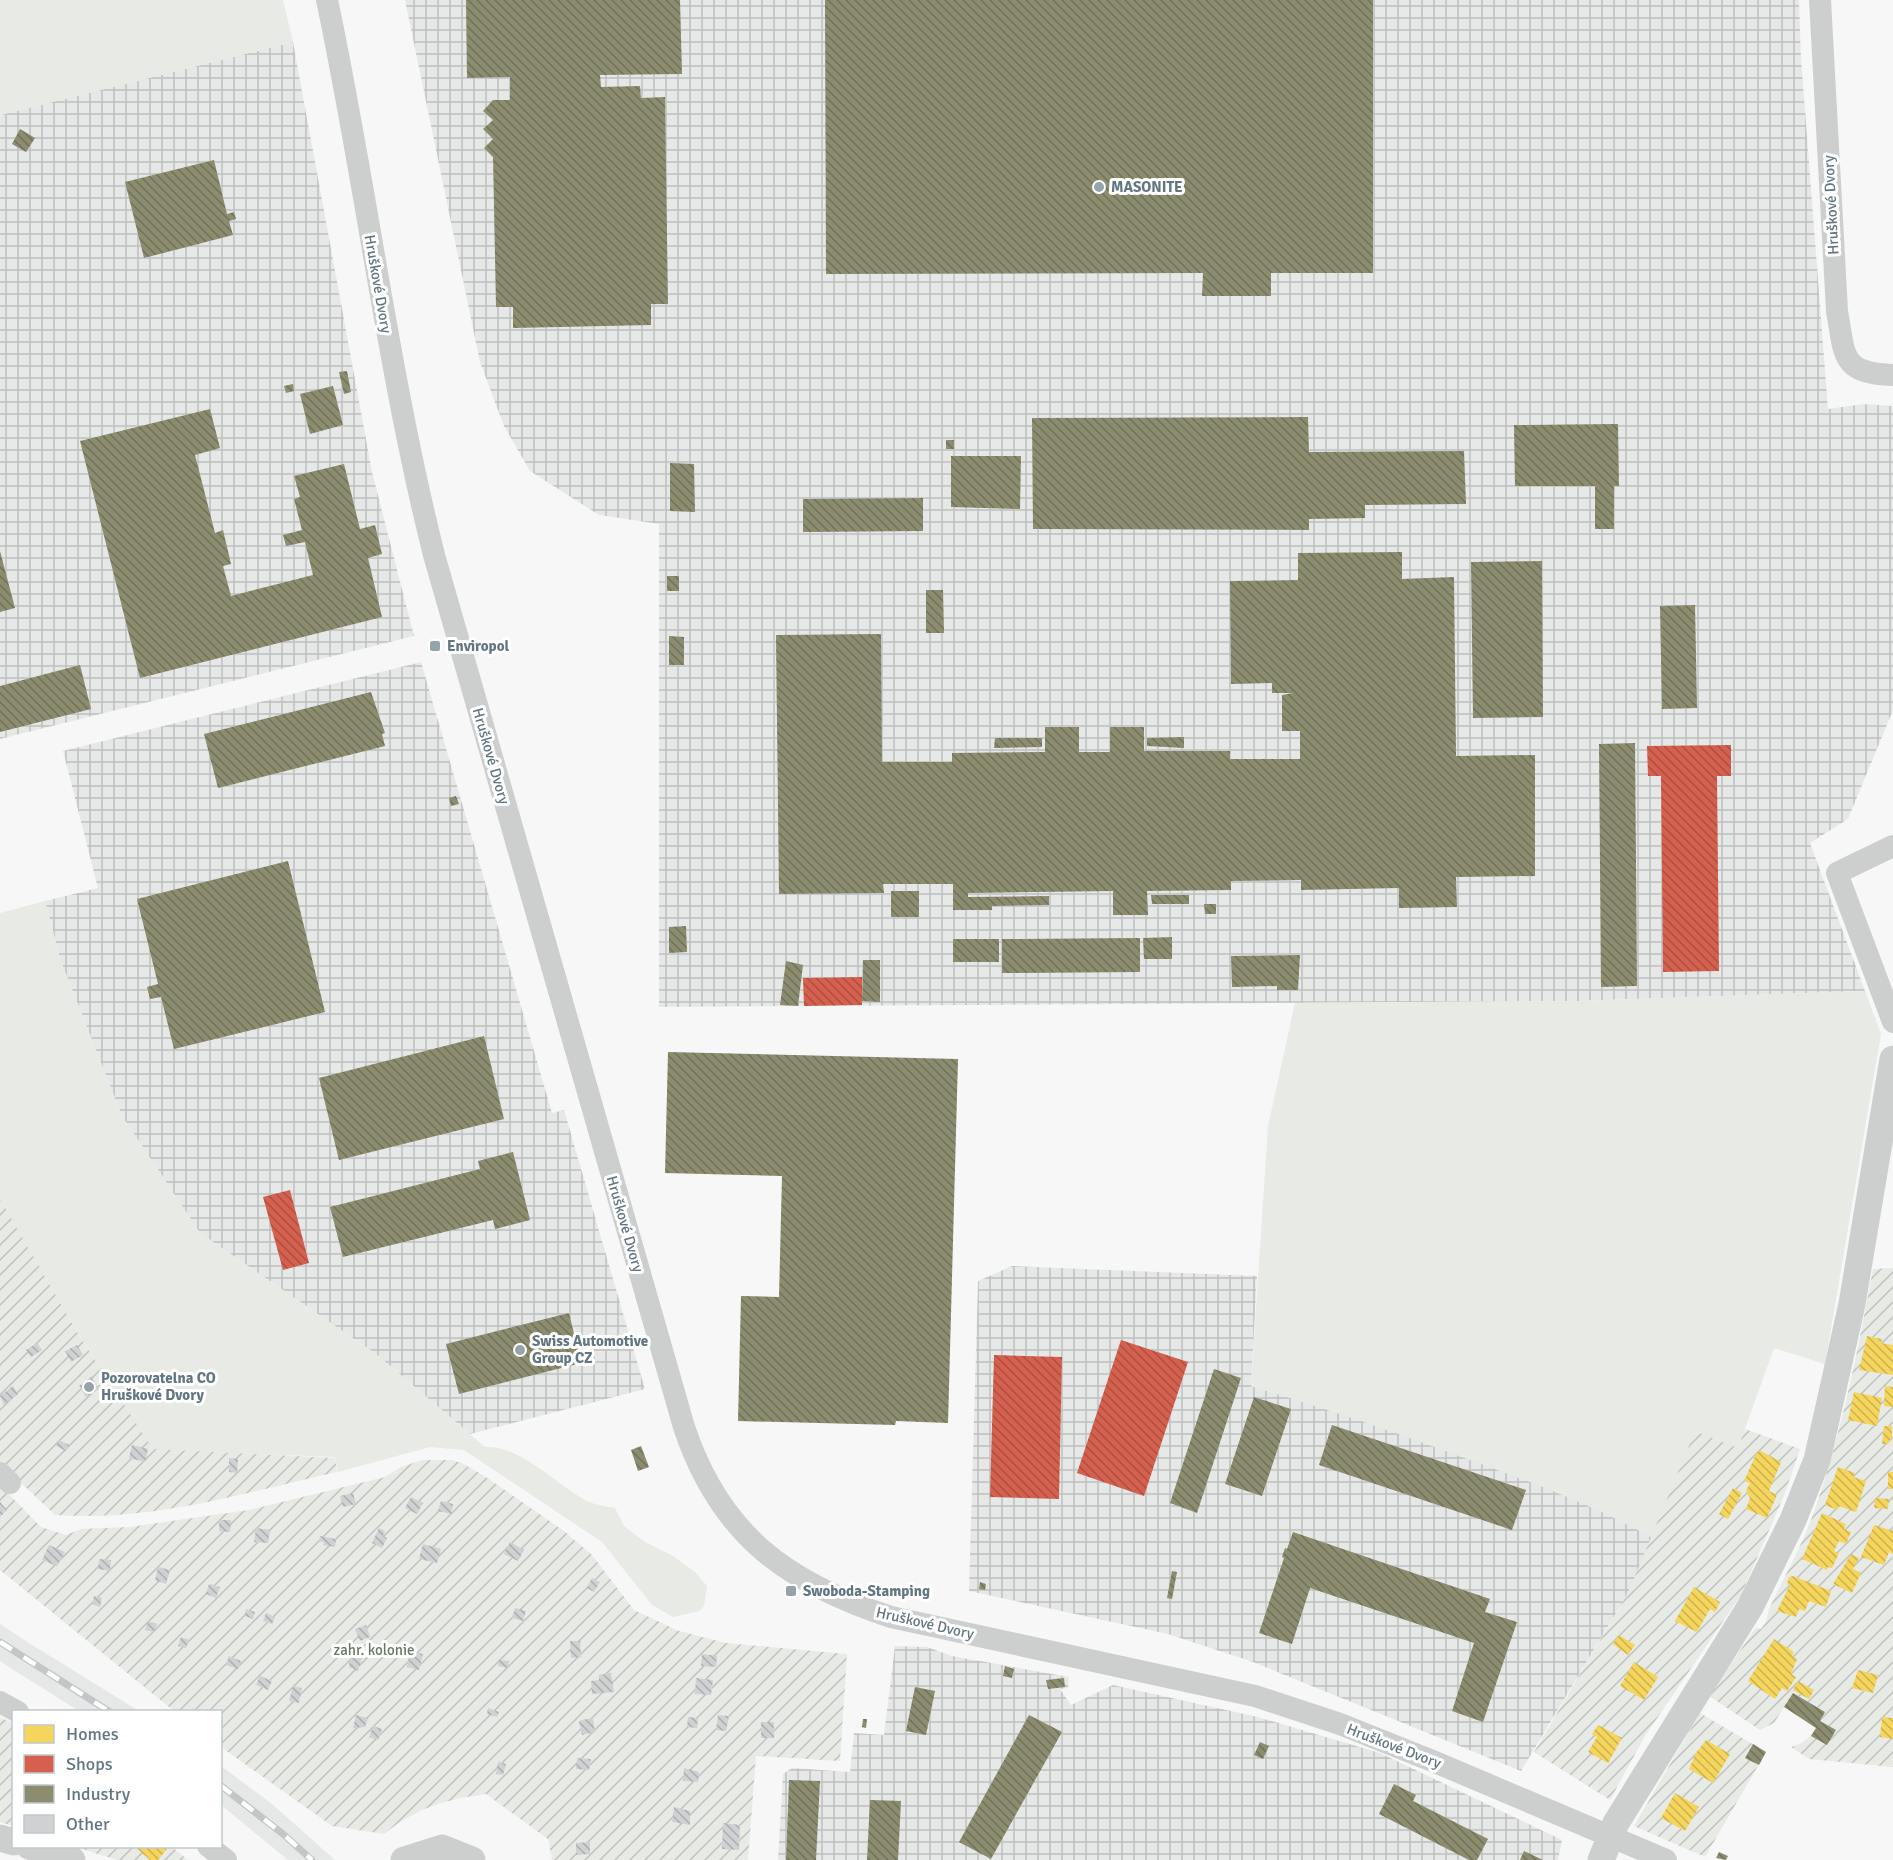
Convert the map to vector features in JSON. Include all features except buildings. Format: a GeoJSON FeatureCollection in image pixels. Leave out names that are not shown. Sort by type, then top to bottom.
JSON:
{"type":"FeatureCollection","features":[{"type":"Feature","properties":{"kind":"street","name":"Hruškové Dvory"},"geometry":{"type":"LineString","coordinates":[[327,0],[383,318],[415,481],[434,555],[669,1377],[692,1450],[707,1482],[727,1511],[753,1541],[787,1571],[849,1603],[891,1617],[1255,1696],[1340,1724],[1435,1762],[1606,1849],[1665,1860]]}},
{"type":"Feature","properties":{"kind":"street","name":"Hruškové Dvory"},"geometry":{"type":"LineString","coordinates":[[1820,0],[1837,311],[1843,345],[1857,369],[1867,374],[1893,375]]}},
{"type":"Feature","properties":{"kind":"street"},"geometry":{"type":"LineString","coordinates":[[1893,846],[1837,873],[1893,1022]]}},
{"type":"Feature","properties":{"kind":"street"},"geometry":{"type":"LineString","coordinates":[[1606,1849],[1616,1823],[1750,1607],[1793,1520],[1817,1460],[1852,1304],[1893,1059]]}},
{"type":"Feature","properties":{"kind":"street"},"geometry":{"type":"LineString","coordinates":[[0,1702],[14,1710]]}},
{"type":"Feature","properties":{"kind":"street"},"geometry":{"type":"LineString","coordinates":[[35,1848],[72,1860]]}},
{"type":"Feature","properties":{"kind":"street"},"geometry":{"type":"LineString","coordinates":[[211,1848],[226,1860]]}},
{"type":"Feature","properties":{"kind":"street"},"geometry":{"type":"LineString","coordinates":[[404,1860],[442,1848],[472,1860]]}},
{"type":"Feature","properties":{"kind":"shaded area"},"geometry":{"type":"Polygon","coordinates":[[[405,0],[1799,0],[1801,58],[1828,409],[1864,404],[1893,406],[1893,710],[1848,819],[1810,843],[1865,991],[1578,1001],[659,1007],[659,524],[599,515],[530,471],[504,426],[480,362],[405,0]]]}},
{"type":"Feature","properties":{"kind":"shaded area"},"geometry":{"type":"Polygon","coordinates":[[[293,42],[372,472],[414,636],[0,739],[0,115],[293,42]]]}},
{"type":"Feature","properties":{"kind":"shaded area"},"geometry":{"type":"Polygon","coordinates":[[[421,662],[552,1113],[564,1110],[645,1389],[470,1434],[376,1354],[200,1233],[122,1116],[60,959],[45,901],[98,888],[63,751],[421,662]]]}},
{"type":"Feature","properties":{"kind":"shaded area"},"geometry":{"type":"Polygon","coordinates":[[[1012,1266],[1257,1276],[1251,1386],[1347,1415],[1530,1481],[1600,1509],[1653,1538],[1628,1593],[1521,1771],[1253,1662],[1168,1634],[969,1591],[978,1281],[1012,1266]]]}},
{"type":"Feature","properties":{"kind":"shaded area"},"geometry":{"type":"Polygon","coordinates":[[[0,1624],[137,1710],[77,1710],[0,1661],[0,1624]]]}},
{"type":"Feature","properties":{"kind":"shaded area"},"geometry":{"type":"Polygon","coordinates":[[[895,1646],[927,1647],[952,1656],[1069,1677],[1068,1688],[1060,1689],[1071,1705],[1113,1685],[1258,1717],[1380,1753],[1562,1840],[1558,1860],[778,1860],[783,1774],[792,1768],[850,1772],[854,1733],[884,1735],[895,1646]]]}},
{"type":"Feature","properties":{"kind":"shaded area"},"geometry":{"type":"Polygon","coordinates":[[[222,1767],[272,1804],[335,1860],[288,1860],[222,1806],[222,1767]]]}},
{"type":"Feature","properties":{"kind":"green space"},"geometry":{"type":"Polygon","coordinates":[[[0,0],[283,0],[293,42],[0,115],[0,0]]]}},
{"type":"Feature","properties":{"kind":"green space"},"geometry":{"type":"Polygon","coordinates":[[[45,901],[60,959],[122,1116],[200,1233],[376,1354],[485,1447],[511,1452],[538,1467],[587,1501],[615,1508],[624,1526],[645,1542],[673,1556],[695,1572],[707,1586],[704,1606],[699,1611],[673,1617],[652,1605],[602,1542],[464,1450],[430,1447],[338,1472],[335,1457],[153,1450],[81,1338],[0,1201],[0,913],[45,901]]]}},
{"type":"Feature","properties":{"kind":"green space"},"geometry":{"type":"Polygon","coordinates":[[[1865,991],[1881,1034],[1825,1364],[1774,1348],[1738,1448],[1695,1431],[1653,1538],[1582,1503],[1509,1474],[1381,1428],[1251,1386],[1268,1126],[1295,1003],[1578,1001],[1865,991]]]}},
{"type":"Feature","properties":{"kind":"green space"},"geometry":{"type":"Polygon","coordinates":[[[0,1199],[80,1337],[153,1449],[335,1458],[337,1472],[233,1497],[162,1510],[91,1516],[55,1515],[0,1463],[0,1199]]]}},
{"type":"Feature","properties":{"kind":"green space"},"geometry":{"type":"Polygon","coordinates":[[[1893,1268],[1893,1767],[1809,1759],[1791,1747],[1808,1738],[1825,1712],[1793,1693],[1774,1723],[1760,1730],[1709,1696],[1756,1627],[1761,1629],[1766,1622],[1769,1609],[1805,1535],[1825,1480],[1841,1420],[1873,1269],[1893,1268]]]}},
{"type":"Feature","properties":{"kind":"green space"},"geometry":{"type":"Polygon","coordinates":[[[1745,1429],[1800,1449],[1784,1496],[1741,1595],[1645,1736],[1610,1800],[1534,1752],[1628,1593],[1695,1431],[1738,1448],[1745,1429]]]}},
{"type":"Feature","properties":{"kind":"green space","name":"zahr. kolonie"},"geometry":{"type":"Polygon","coordinates":[[[422,1460],[451,1460],[462,1463],[564,1531],[592,1555],[634,1610],[679,1631],[726,1643],[847,1654],[840,1761],[756,1756],[748,1860],[552,1860],[548,1839],[486,1794],[432,1806],[408,1817],[384,1834],[332,1826],[222,1748],[222,1710],[173,1710],[0,1570],[0,1485],[41,1527],[66,1535],[81,1529],[129,1527],[249,1510],[385,1477],[401,1467],[422,1460]]]}},
{"type":"Feature","properties":{"kind":"green space"},"geometry":{"type":"Polygon","coordinates":[[[1700,1713],[1766,1752],[1705,1857],[1634,1826],[1700,1713]]]}},
{"type":"Feature","properties":{"kind":"green space"},"geometry":{"type":"Polygon","coordinates":[[[0,1718],[12,1722],[12,1826],[0,1822],[0,1718]]]}},
{"type":"Feature","properties":{"kind":"green space"},"geometry":{"type":"Polygon","coordinates":[[[78,1848],[173,1848],[188,1860],[117,1860],[78,1848]]]}},
{"type":"Feature","properties":{"kind":"railway"},"geometry":{"type":"LineString","coordinates":[[0,1642],[107,1710]]}},
{"type":"Feature","properties":{"kind":"railway"},"geometry":{"type":"LineString","coordinates":[[222,1787],[283,1834],[312,1860]]}},
{"type":"Feature","properties":{"kind":"place","name":"MASONITE"},"geometry":{"type":"Point","coordinates":[1099,187]}},
{"type":"Feature","properties":{"kind":"place","name":"Enviropol"},"geometry":{"type":"Point","coordinates":[435,646]}},
{"type":"Feature","properties":{"kind":"place","name":"Swiss Automotive Group CZ"},"geometry":{"type":"Point","coordinates":[520,1350]}},
{"type":"Feature","properties":{"kind":"place","name":"Pozorovatelna CO Hruškové Dvory"},"geometry":{"type":"Point","coordinates":[89,1387]}},
{"type":"Feature","properties":{"kind":"place","name":"Swoboda-Stamping"},"geometry":{"type":"Point","coordinates":[791,1591]}}]}
